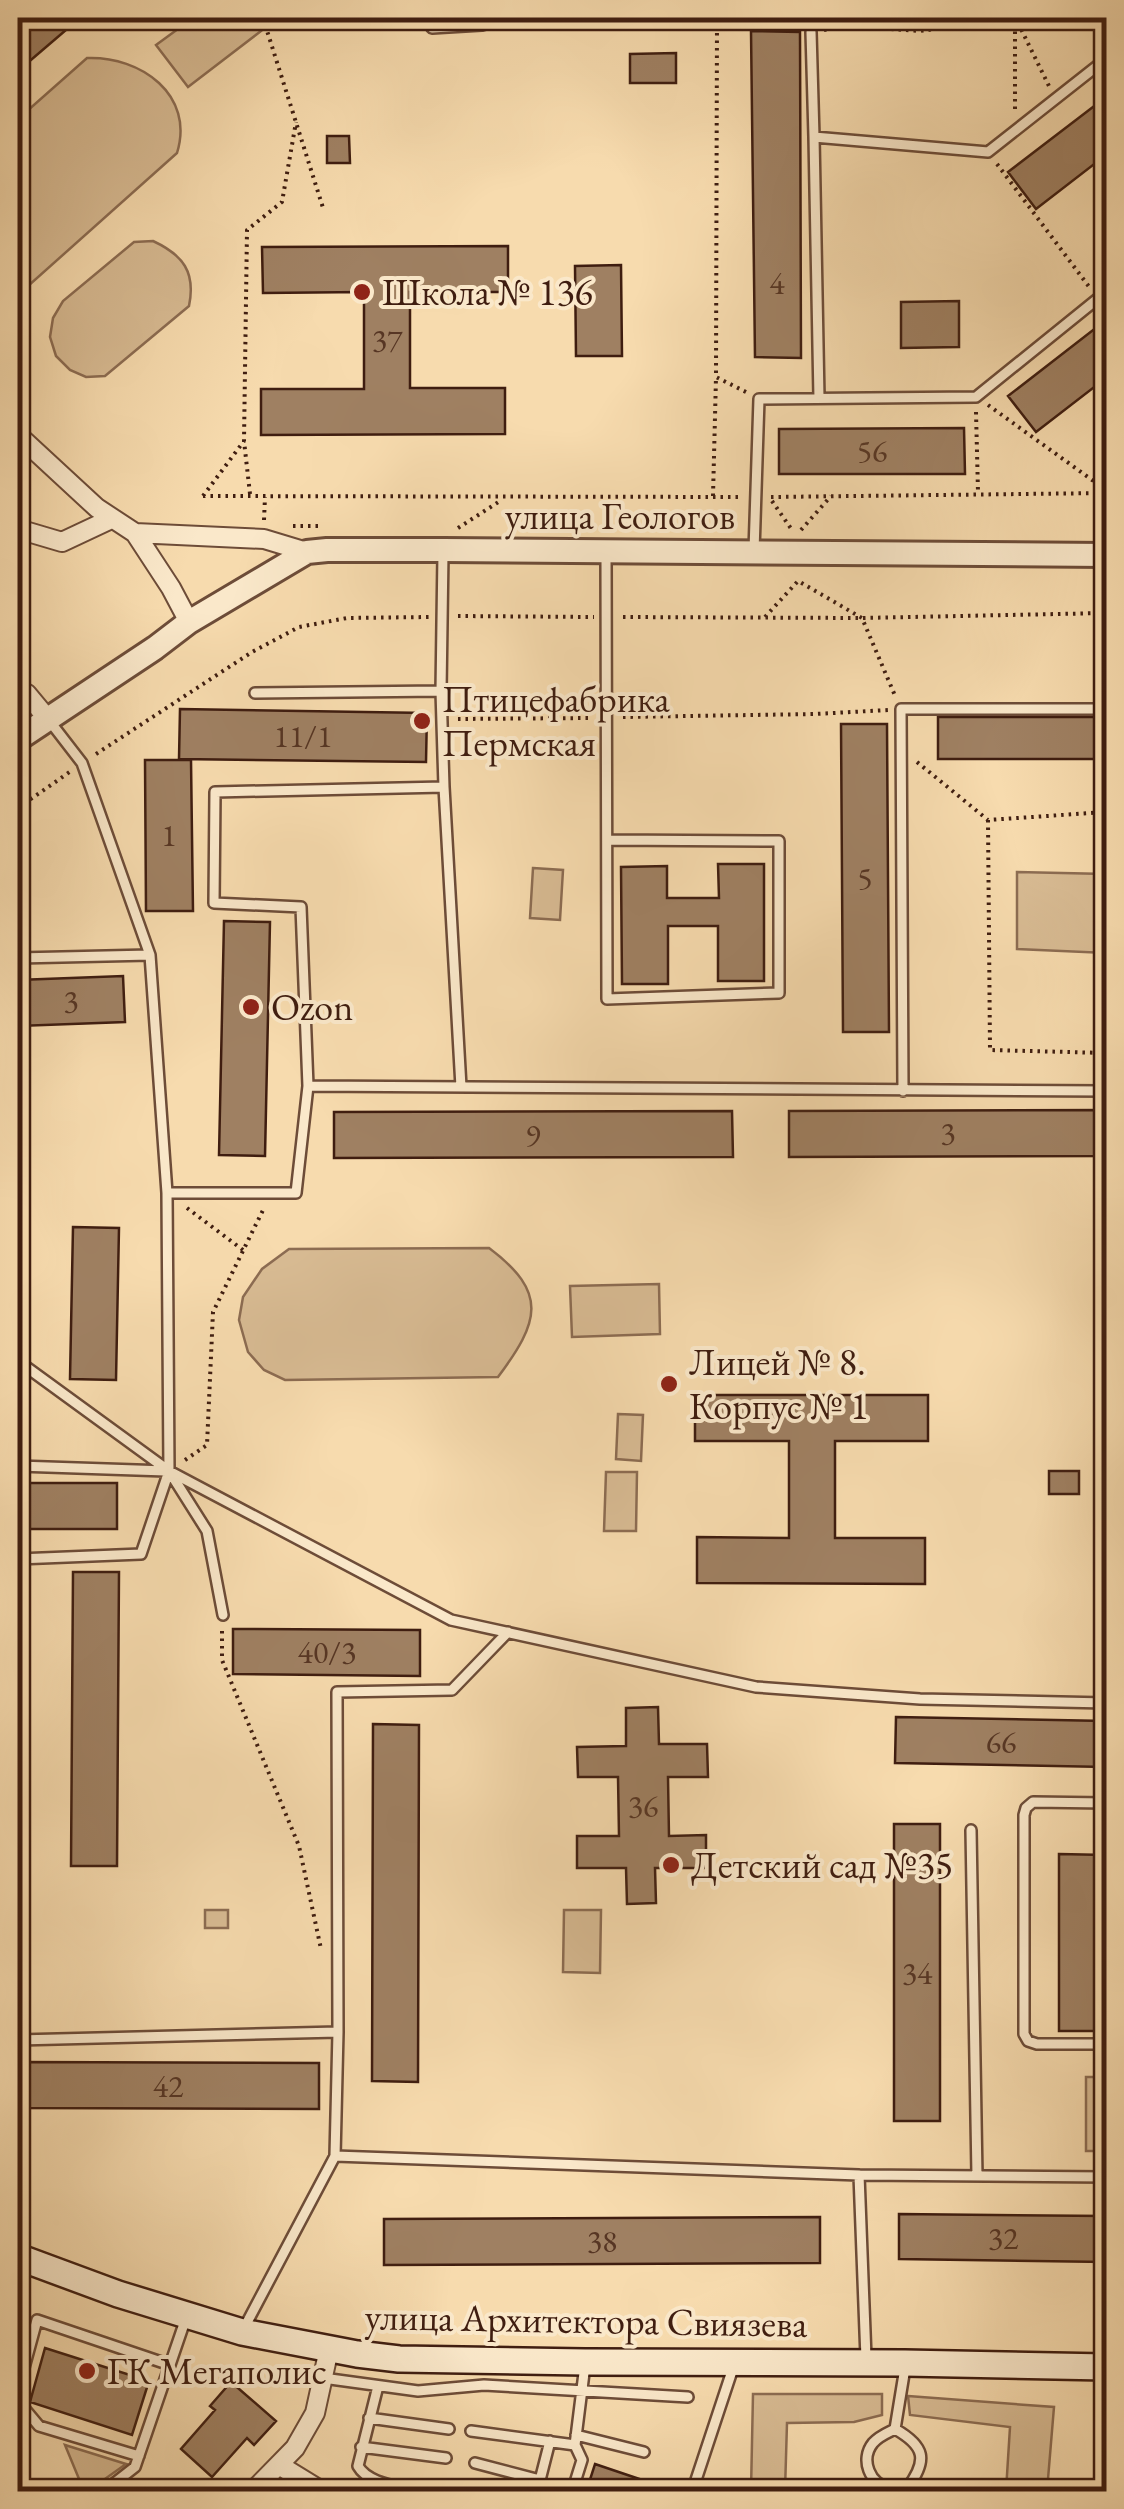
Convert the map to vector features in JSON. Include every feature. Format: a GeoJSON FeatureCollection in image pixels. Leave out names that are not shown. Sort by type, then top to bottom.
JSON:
{"type":"FeatureCollection","features":[{"type":"Feature","properties":{"kind":"main road","name":"улица Архитектора Свиязева"},"geometry":{"type":"LineString","coordinates":[[18,2256],[186,2317],[242,2332],[399,2358],[1106,2367]]}},
{"type":"Feature","properties":{"kind":"street"},"geometry":{"type":"LineString","coordinates":[[18,435],[111,519],[134,533],[171,588],[188,622]]}},
{"type":"Feature","properties":{"kind":"street"},"geometry":{"type":"LineString","coordinates":[[18,529],[62,542],[111,519]]}},
{"type":"Feature","properties":{"kind":"street","name":"улица Геологов"},"geometry":{"type":"LineString","coordinates":[[134,533],[264,539],[307,552],[1106,555]]}},
{"type":"Feature","properties":{"kind":"street"},"geometry":{"type":"LineString","coordinates":[[18,738],[188,622],[307,552]]}},
{"type":"Feature","properties":{"kind":"street"},"geometry":{"type":"LineString","coordinates":[[18,694],[27,694],[47,718]]}},
{"type":"Feature","properties":{"kind":"street"},"geometry":{"type":"LineString","coordinates":[[252,2492],[295,2448],[316,2413],[330,2349]]}},
{"type":"Feature","properties":{"kind":"street"},"geometry":{"type":"LineString","coordinates":[[279,2465],[323,2492]]}},
{"type":"Feature","properties":{"kind":"lane"},"geometry":{"type":"LineString","coordinates":[[424,18],[432,28],[482,25],[506,18]]}},
{"type":"Feature","properties":{"kind":"lane"},"geometry":{"type":"LineString","coordinates":[[811,32],[819,398]]}},
{"type":"Feature","properties":{"kind":"lane"},"geometry":{"type":"LineString","coordinates":[[814,138],[988,152],[1106,59]]}},
{"type":"Feature","properties":{"kind":"lane"},"geometry":{"type":"LineString","coordinates":[[754,552],[759,399],[976,397],[1102,295]]}},
{"type":"Feature","properties":{"kind":"lane"},"geometry":{"type":"LineString","coordinates":[[444,550],[444,787],[462,1087]]}},
{"type":"Feature","properties":{"kind":"lane"},"geometry":{"type":"LineString","coordinates":[[606,551],[608,999],[779,993],[779,840],[608,840]]}},
{"type":"Feature","properties":{"kind":"lane"},"geometry":{"type":"LineString","coordinates":[[255,692],[441,692]]}},
{"type":"Feature","properties":{"kind":"lane"},"geometry":{"type":"LineString","coordinates":[[903,1091],[900,709],[1106,708]]}},
{"type":"Feature","properties":{"kind":"lane"},"geometry":{"type":"LineString","coordinates":[[18,1559],[141,1554],[169,1471],[167,1194],[150,954],[82,763],[47,718]]}},
{"type":"Feature","properties":{"kind":"lane"},"geometry":{"type":"LineString","coordinates":[[167,1194],[296,1193],[308,1086],[300,908],[214,903],[215,792],[444,787]]}},
{"type":"Feature","properties":{"kind":"lane"},"geometry":{"type":"LineString","coordinates":[[18,958],[150,954]]}},
{"type":"Feature","properties":{"kind":"lane"},"geometry":{"type":"LineString","coordinates":[[308,1086],[1106,1091]]}},
{"type":"Feature","properties":{"kind":"lane"},"geometry":{"type":"LineString","coordinates":[[18,1362],[169,1471],[451,1620],[756,1687],[920,1698],[1106,1703]]}},
{"type":"Feature","properties":{"kind":"lane"},"geometry":{"type":"LineString","coordinates":[[18,1466],[169,1471]]}},
{"type":"Feature","properties":{"kind":"lane"},"geometry":{"type":"LineString","coordinates":[[169,1471],[206,1531],[223,1615]]}},
{"type":"Feature","properties":{"kind":"lane"},"geometry":{"type":"LineString","coordinates":[[242,2332],[335,2156],[337,1692],[452,1690],[508,1632]]}},
{"type":"Feature","properties":{"kind":"lane"},"geometry":{"type":"LineString","coordinates":[[1106,1802],[1033,1802],[1026,1808],[1024,2034],[1036,2044],[1106,2044]]}},
{"type":"Feature","properties":{"kind":"lane"},"geometry":{"type":"LineString","coordinates":[[970,1830],[977,2176]]}},
{"type":"Feature","properties":{"kind":"lane"},"geometry":{"type":"LineString","coordinates":[[18,2040],[338,2032]]}},
{"type":"Feature","properties":{"kind":"lane"},"geometry":{"type":"LineString","coordinates":[[335,2156],[859,2175],[1106,2177]]}},
{"type":"Feature","properties":{"kind":"lane"},"geometry":{"type":"LineString","coordinates":[[859,2175],[866,2362]]}},
{"type":"Feature","properties":{"kind":"lane"},"geometry":{"type":"LineString","coordinates":[[103,2492],[135,2467],[186,2317]]}},
{"type":"Feature","properties":{"kind":"lane"},"geometry":{"type":"LineString","coordinates":[[18,2390],[37,2320],[170,2365]]}},
{"type":"Feature","properties":{"kind":"lane"},"geometry":{"type":"LineString","coordinates":[[572,2492],[582,2460],[575,2440],[585,2362]]}},
{"type":"Feature","properties":{"kind":"lane"},"geometry":{"type":"LineString","coordinates":[[692,2492],[734,2362]]}},
{"type":"Feature","properties":{"kind":"lane"},"geometry":{"type":"LineString","coordinates":[[895,2430],[906,2362]]}},
{"type":"Feature","properties":{"kind":"lane"},"geometry":{"type":"LineString","coordinates":[[323,2378],[418,2391],[484,2386],[688,2397]]}},
{"type":"Feature","properties":{"kind":"lane"},"geometry":{"type":"LineString","coordinates":[[378,2386],[358,2466],[370,2478],[418,2492]]}},
{"type":"Feature","properties":{"kind":"lane"},"geometry":{"type":"LineString","coordinates":[[18,2401],[39,2426],[138,2456]]}},
{"type":"Feature","properties":{"kind":"lane"},"geometry":{"type":"LineString","coordinates":[[370,2418],[450,2428]]}},
{"type":"Feature","properties":{"kind":"lane"},"geometry":{"type":"LineString","coordinates":[[895,2430],[871,2445],[866,2460],[873,2479],[890,2488],[954,2492]]}},
{"type":"Feature","properties":{"kind":"lane"},"geometry":{"type":"LineString","coordinates":[[895,2430],[918,2446],[922,2460],[920,2472],[908,2487]]}},
{"type":"Feature","properties":{"kind":"lane"},"geometry":{"type":"LineString","coordinates":[[471,2431],[550,2442],[575,2440],[644,2452]]}},
{"type":"Feature","properties":{"kind":"lane"},"geometry":{"type":"LineString","coordinates":[[537,2492],[550,2442]]}},
{"type":"Feature","properties":{"kind":"lane"},"geometry":{"type":"LineString","coordinates":[[362,2447],[446,2458]]}},
{"type":"Feature","properties":{"kind":"lane"},"geometry":{"type":"LineString","coordinates":[[475,2463],[540,2480]]}},
{"type":"Feature","properties":{"kind":"path"},"geometry":{"type":"LineString","coordinates":[[263,18],[324,210]]}},
{"type":"Feature","properties":{"kind":"path"},"geometry":{"type":"LineString","coordinates":[[506,18],[717,18],[811,32],[847,26],[920,31],[1017,18]]}},
{"type":"Feature","properties":{"kind":"path"},"geometry":{"type":"LineString","coordinates":[[713,496],[717,18]]}},
{"type":"Feature","properties":{"kind":"path"},"geometry":{"type":"LineString","coordinates":[[1017,18],[1055,99]]}},
{"type":"Feature","properties":{"kind":"path"},"geometry":{"type":"LineString","coordinates":[[1014,130],[1017,18]]}},
{"type":"Feature","properties":{"kind":"path"},"geometry":{"type":"LineString","coordinates":[[250,496],[244,441],[248,230],[282,202],[296,122]]}},
{"type":"Feature","properties":{"kind":"path"},"geometry":{"type":"LineString","coordinates":[[988,152],[1102,295]]}},
{"type":"Feature","properties":{"kind":"path"},"geometry":{"type":"LineString","coordinates":[[716,378],[759,399]]}},
{"type":"Feature","properties":{"kind":"path"},"geometry":{"type":"LineString","coordinates":[[976,397],[1106,491]]}},
{"type":"Feature","properties":{"kind":"path"},"geometry":{"type":"LineString","coordinates":[[976,397],[978,493]]}},
{"type":"Feature","properties":{"kind":"path"},"geometry":{"type":"LineString","coordinates":[[244,441],[203,496],[756,498]]}},
{"type":"Feature","properties":{"kind":"path"},"geometry":{"type":"LineString","coordinates":[[832,496],[796,536],[769,498],[832,496],[1106,491]]}},
{"type":"Feature","properties":{"kind":"path"},"geometry":{"type":"LineString","coordinates":[[264,525],[265,497]]}},
{"type":"Feature","properties":{"kind":"path"},"geometry":{"type":"LineString","coordinates":[[458,528],[504,498]]}},
{"type":"Feature","properties":{"kind":"path"},"geometry":{"type":"LineString","coordinates":[[282,526],[335,527]]}},
{"type":"Feature","properties":{"kind":"path"},"geometry":{"type":"LineString","coordinates":[[444,720],[900,709],[862,618],[798,581],[765,617]]}},
{"type":"Feature","properties":{"kind":"path"},"geometry":{"type":"LineString","coordinates":[[18,808],[252,652],[299,627],[346,618],[862,618],[1106,613]]}},
{"type":"Feature","properties":{"kind":"path"},"geometry":{"type":"LineString","coordinates":[[902,748],[988,820],[1106,812]]}},
{"type":"Feature","properties":{"kind":"path"},"geometry":{"type":"LineString","coordinates":[[988,820],[990,1050],[1106,1053]]}},
{"type":"Feature","properties":{"kind":"path"},"geometry":{"type":"LineString","coordinates":[[169,1471],[207,1445],[213,1312],[271,1193]]}},
{"type":"Feature","properties":{"kind":"path"},"geometry":{"type":"LineString","coordinates":[[167,1194],[243,1250]]}},
{"type":"Feature","properties":{"kind":"path"},"geometry":{"type":"LineString","coordinates":[[223,1615],[222,1660],[299,1846],[322,1958]]}},
{"type":"Feature","properties":{"kind":"shaded area"},"geometry":{"type":"Polygon","coordinates":[[[193,18],[251,18],[261,31],[188,87],[156,45],[193,18]]]}},
{"type":"Feature","properties":{"kind":"shaded area"},"geometry":{"type":"Polygon","coordinates":[[[87,58],[126,64],[159,83],[178,113],[181,132],[177,153],[18,295],[18,119],[87,58]]]}},
{"type":"Feature","properties":{"kind":"shaded area"},"geometry":{"type":"Polygon","coordinates":[[[153,241],[172,252],[185,266],[191,283],[189,306],[105,376],[86,377],[70,370],[56,356],[50,337],[53,318],[63,301],[134,242],[153,241]]]}},
{"type":"Feature","properties":{"kind":"shaded area"},"geometry":{"type":"Polygon","coordinates":[[[533,868],[563,870],[560,920],[530,918],[533,868]]]}},
{"type":"Feature","properties":{"kind":"shaded area"},"geometry":{"type":"Polygon","coordinates":[[[1017,872],[1106,874],[1106,953],[1017,949],[1017,872]]]}},
{"type":"Feature","properties":{"kind":"shaded area"},"geometry":{"type":"Polygon","coordinates":[[[489,1248],[521,1279],[531,1309],[522,1340],[498,1377],[285,1380],[264,1370],[248,1352],[239,1320],[243,1297],[262,1269],[289,1249],[489,1248]]]}},
{"type":"Feature","properties":{"kind":"shaded area"},"geometry":{"type":"Polygon","coordinates":[[[659,1284],[660,1334],[572,1337],[570,1286],[659,1284]]]}},
{"type":"Feature","properties":{"kind":"shaded area"},"geometry":{"type":"Polygon","coordinates":[[[618,1414],[643,1415],[641,1461],[616,1459],[618,1414]]]}},
{"type":"Feature","properties":{"kind":"shaded area"},"geometry":{"type":"Polygon","coordinates":[[[606,1472],[637,1472],[636,1531],[604,1531],[606,1472]]]}},
{"type":"Feature","properties":{"kind":"shaded area"},"geometry":{"type":"Polygon","coordinates":[[[205,1910],[228,1910],[228,1928],[205,1928],[205,1910]]]}},
{"type":"Feature","properties":{"kind":"shaded area"},"geometry":{"type":"Polygon","coordinates":[[[564,1910],[601,1910],[600,1973],[563,1972],[564,1910]]]}},
{"type":"Feature","properties":{"kind":"shaded area"},"geometry":{"type":"Polygon","coordinates":[[[1086,2077],[1106,2077],[1106,2151],[1086,2151],[1086,2077]]]}},
{"type":"Feature","properties":{"kind":"shaded area"},"geometry":{"type":"Polygon","coordinates":[[[753,2394],[882,2394],[882,2415],[854,2422],[787,2423],[785,2491],[751,2491],[753,2394]]]}},
{"type":"Feature","properties":{"kind":"shaded area"},"geometry":{"type":"Polygon","coordinates":[[[908,2396],[1054,2407],[1047,2491],[1006,2491],[1010,2427],[910,2415],[908,2396]]]}},
{"type":"Feature","properties":{"kind":"shaded area"},"geometry":{"type":"Polygon","coordinates":[[[65,2445],[126,2464],[84,2491],[65,2445]]]}},
{"type":"Feature","properties":{"kind":"building"},"geometry":{"type":"Polygon","coordinates":[[[18,18],[80,18],[18,71],[18,18]]]}},
{"type":"Feature","properties":{"kind":"building"},"geometry":{"type":"Polygon","coordinates":[[[751,31],[800,32],[801,358],[755,357],[751,31]]]}},
{"type":"Feature","properties":{"kind":"building"},"geometry":{"type":"Polygon","coordinates":[[[676,53],[676,83],[630,83],[630,54],[676,53]]]}},
{"type":"Feature","properties":{"kind":"building"},"geometry":{"type":"Polygon","coordinates":[[[1106,97],[1106,155],[1036,209],[1008,172],[1106,97]]]}},
{"type":"Feature","properties":{"kind":"building"},"geometry":{"type":"Polygon","coordinates":[[[327,136],[349,136],[350,163],[327,163],[327,136]]]}},
{"type":"Feature","properties":{"kind":"building"},"geometry":{"type":"Polygon","coordinates":[[[508,246],[508,292],[410,292],[410,388],[505,388],[505,434],[261,435],[261,389],[364,389],[364,292],[263,293],[262,247],[508,246]]]}},
{"type":"Feature","properties":{"kind":"building"},"geometry":{"type":"Polygon","coordinates":[[[621,265],[622,356],[576,356],[575,266],[621,265]]]}},
{"type":"Feature","properties":{"kind":"building"},"geometry":{"type":"Polygon","coordinates":[[[959,301],[959,347],[901,348],[901,302],[959,301]]]}},
{"type":"Feature","properties":{"kind":"building"},"geometry":{"type":"Polygon","coordinates":[[[1106,320],[1106,378],[1036,432],[1008,396],[1106,320]]]}},
{"type":"Feature","properties":{"kind":"building"},"geometry":{"type":"Polygon","coordinates":[[[964,428],[965,474],[779,474],[779,429],[964,428]]]}},
{"type":"Feature","properties":{"kind":"building"},"geometry":{"type":"Polygon","coordinates":[[[180,709],[427,713],[426,762],[179,759],[180,709]]]}},
{"type":"Feature","properties":{"kind":"building"},"geometry":{"type":"Polygon","coordinates":[[[938,717],[1106,717],[1106,759],[938,759],[938,717]]]}},
{"type":"Feature","properties":{"kind":"building"},"geometry":{"type":"Polygon","coordinates":[[[841,724],[887,724],[889,1032],[843,1032],[841,724]]]}},
{"type":"Feature","properties":{"kind":"building"},"geometry":{"type":"Polygon","coordinates":[[[145,760],[191,760],[193,911],[146,911],[145,760]]]}},
{"type":"Feature","properties":{"kind":"building"},"geometry":{"type":"Polygon","coordinates":[[[718,864],[764,864],[764,981],[718,981],[718,926],[668,926],[668,984],[622,984],[621,867],[667,866],[667,898],[719,898],[718,864]]]}},
{"type":"Feature","properties":{"kind":"building"},"geometry":{"type":"Polygon","coordinates":[[[224,921],[270,922],[265,1156],[219,1155],[224,921]]]}},
{"type":"Feature","properties":{"kind":"building"},"geometry":{"type":"Polygon","coordinates":[[[123,976],[125,1022],[18,1026],[18,980],[123,976]]]}},
{"type":"Feature","properties":{"kind":"building"},"geometry":{"type":"Polygon","coordinates":[[[1106,1110],[1106,1156],[789,1157],[789,1111],[1106,1110]]]}},
{"type":"Feature","properties":{"kind":"building"},"geometry":{"type":"Polygon","coordinates":[[[732,1111],[733,1157],[334,1158],[334,1112],[732,1111]]]}},
{"type":"Feature","properties":{"kind":"building"},"geometry":{"type":"Polygon","coordinates":[[[73,1227],[119,1228],[116,1380],[70,1379],[73,1227]]]}},
{"type":"Feature","properties":{"kind":"building"},"geometry":{"type":"Polygon","coordinates":[[[695,1395],[928,1395],[928,1441],[835,1441],[835,1538],[925,1538],[925,1584],[697,1583],[697,1537],[789,1538],[789,1441],[695,1441],[695,1395]]]}},
{"type":"Feature","properties":{"kind":"building"},"geometry":{"type":"Polygon","coordinates":[[[1049,1471],[1079,1471],[1079,1494],[1049,1494],[1049,1471]]]}},
{"type":"Feature","properties":{"kind":"building"},"geometry":{"type":"Polygon","coordinates":[[[18,1483],[117,1483],[117,1529],[18,1529],[18,1483]]]}},
{"type":"Feature","properties":{"kind":"building"},"geometry":{"type":"Polygon","coordinates":[[[73,1572],[119,1572],[117,1866],[71,1866],[73,1572]]]}},
{"type":"Feature","properties":{"kind":"building"},"geometry":{"type":"Polygon","coordinates":[[[233,1629],[420,1630],[420,1676],[233,1674],[233,1629]]]}},
{"type":"Feature","properties":{"kind":"building"},"geometry":{"type":"Polygon","coordinates":[[[658,1707],[659,1744],[707,1744],[708,1777],[668,1777],[669,1836],[706,1835],[706,1868],[655,1868],[656,1903],[627,1904],[626,1868],[577,1868],[577,1836],[619,1836],[618,1777],[578,1777],[577,1747],[626,1746],[626,1708],[658,1707]]]}},
{"type":"Feature","properties":{"kind":"building"},"geometry":{"type":"Polygon","coordinates":[[[896,1717],[1106,1721],[1106,1767],[895,1763],[896,1717]]]}},
{"type":"Feature","properties":{"kind":"building"},"geometry":{"type":"Polygon","coordinates":[[[373,1724],[419,1725],[418,2082],[372,2081],[373,1724]]]}},
{"type":"Feature","properties":{"kind":"building"},"geometry":{"type":"Polygon","coordinates":[[[894,1824],[940,1824],[940,2121],[894,2121],[894,1824]]]}},
{"type":"Feature","properties":{"kind":"building"},"geometry":{"type":"Polygon","coordinates":[[[1059,1854],[1106,1855],[1106,2031],[1059,2031],[1059,1854]]]}},
{"type":"Feature","properties":{"kind":"building"},"geometry":{"type":"Polygon","coordinates":[[[18,2062],[319,2063],[319,2109],[18,2108],[18,2062]]]}},
{"type":"Feature","properties":{"kind":"building"},"geometry":{"type":"Polygon","coordinates":[[[899,2214],[1106,2216],[1106,2262],[899,2259],[899,2214]]]}},
{"type":"Feature","properties":{"kind":"building"},"geometry":{"type":"Polygon","coordinates":[[[820,2217],[820,2263],[384,2265],[384,2219],[820,2217]]]}},
{"type":"Feature","properties":{"kind":"building"},"geometry":{"type":"Polygon","coordinates":[[[45,2348],[149,2381],[132,2435],[30,2402],[45,2348]]]}},
{"type":"Feature","properties":{"kind":"building"},"geometry":{"type":"Polygon","coordinates":[[[231,2382],[276,2421],[254,2445],[247,2438],[212,2477],[181,2449],[215,2410],[210,2406],[231,2382]]]}},
{"type":"Feature","properties":{"kind":"building"},"geometry":{"type":"Polygon","coordinates":[[[595,2464],[666,2488],[666,2492],[586,2492],[595,2464]]]}},
{"type":"Feature","properties":{"kind":"place","name":"Школа № 136"},"geometry":{"type":"Point","coordinates":[362,292]}},
{"type":"Feature","properties":{"kind":"place","name":"Птицефабрика Пермская"},"geometry":{"type":"Point","coordinates":[422,721]}},
{"type":"Feature","properties":{"kind":"place","name":"Ozon"},"geometry":{"type":"Point","coordinates":[251,1007]}},
{"type":"Feature","properties":{"kind":"place","name":"Лицей № 8. Корпус № 1"},"geometry":{"type":"Point","coordinates":[669,1384]}},
{"type":"Feature","properties":{"kind":"place","name":"Детский сад №35"},"geometry":{"type":"Point","coordinates":[671,1865]}},
{"type":"Feature","properties":{"kind":"place","name":"ГК Мегаполис"},"geometry":{"type":"Point","coordinates":[87,2371]}}]}
